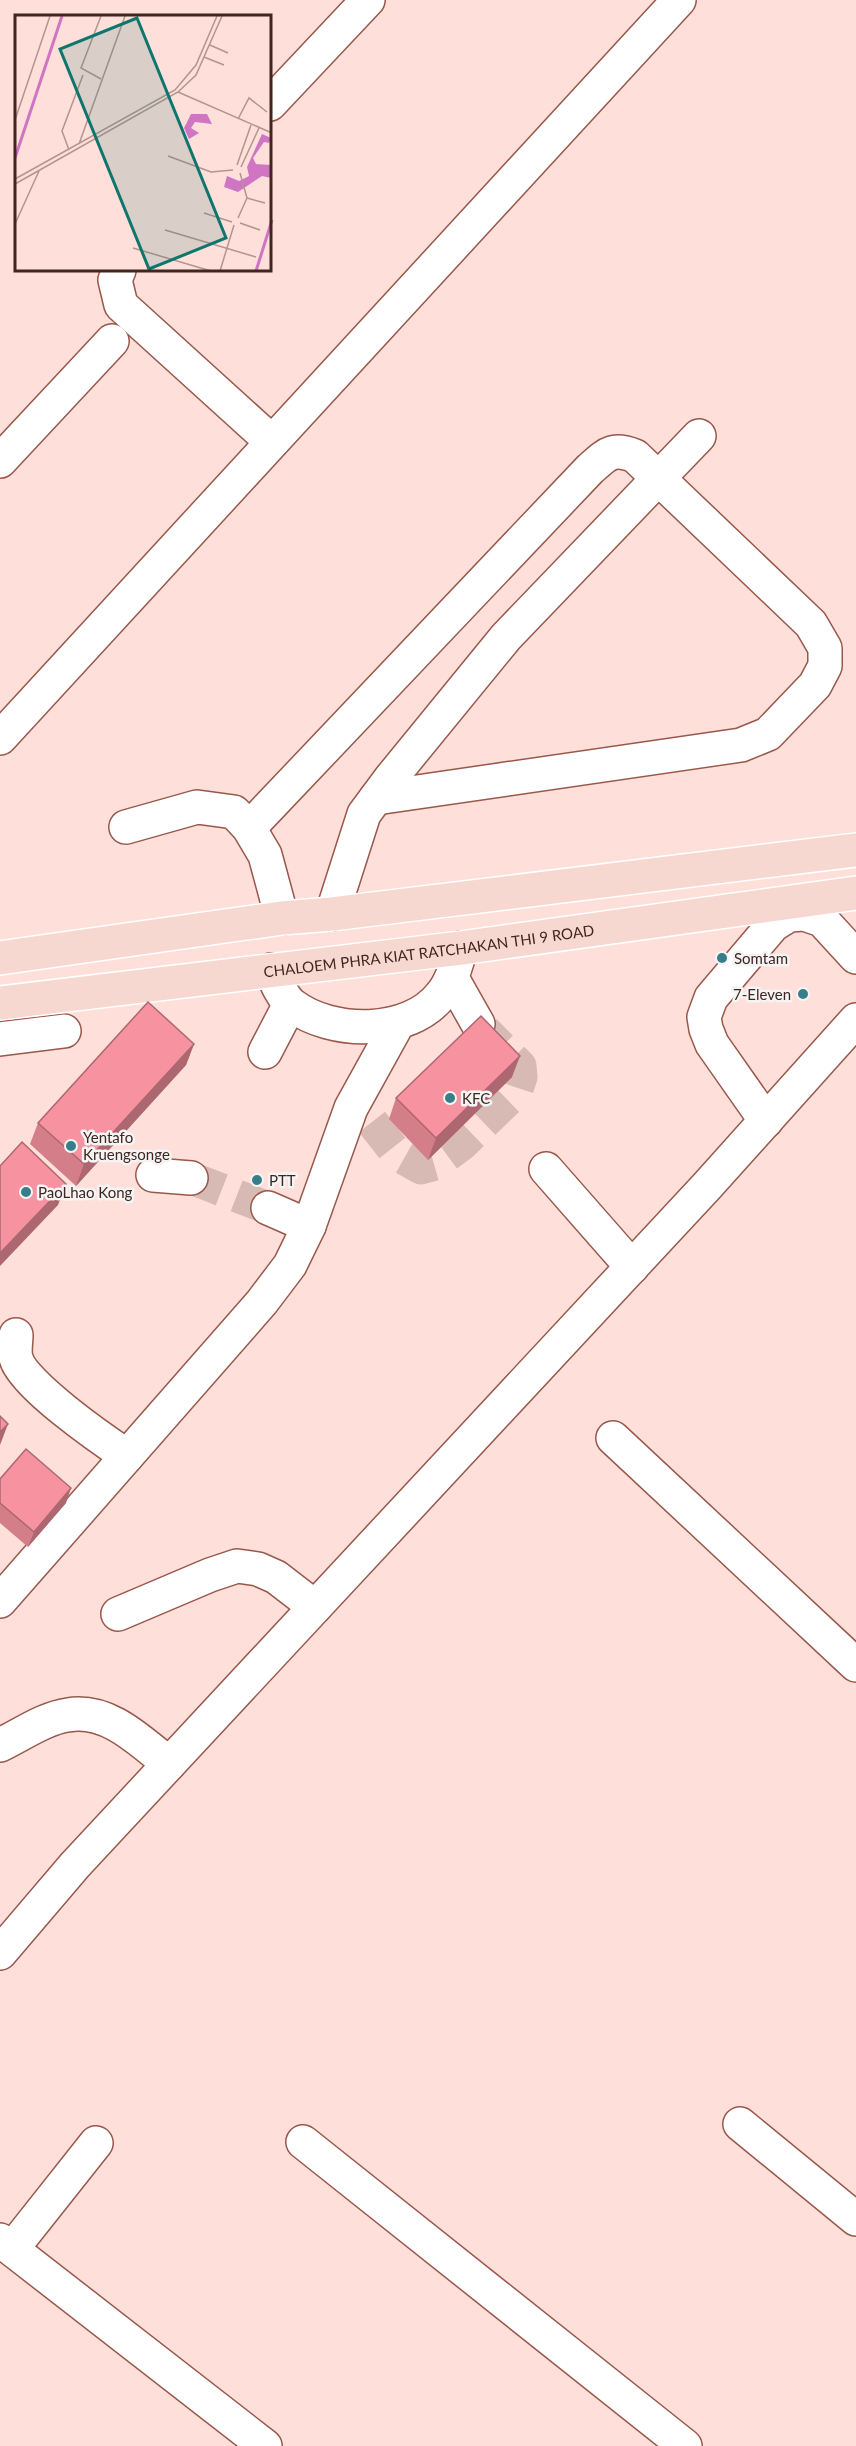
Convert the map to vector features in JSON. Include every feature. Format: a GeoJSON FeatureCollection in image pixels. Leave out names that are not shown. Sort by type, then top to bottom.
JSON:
{"type":"FeatureCollection","features":[{"type":"Feature","properties":{"kind":"main road"},"geometry":{"type":"LineString","coordinates":[[0,958],[282,918],[332,914],[856,850]]}},
{"type":"Feature","properties":{"kind":"main road","name":"CHALOEM PHRA KIAT RATCHAKAN THI 9 ROAD"},"geometry":{"type":"LineString","coordinates":[[0,1003],[271,970],[456,963],[856,893]]}},
{"type":"Feature","properties":{"kind":"street"},"geometry":{"type":"LineString","coordinates":[[272,102],[368,0]]}},
{"type":"Feature","properties":{"kind":"street"},"geometry":{"type":"LineString","coordinates":[[0,738],[679,0]]}},
{"type":"Feature","properties":{"kind":"street"},"geometry":{"type":"LineString","coordinates":[[118,272],[115,280],[121,304],[272,442]]}},
{"type":"Feature","properties":{"kind":"street"},"geometry":{"type":"LineString","coordinates":[[0,461],[112,341]]}},
{"type":"Feature","properties":{"kind":"street"},"geometry":{"type":"LineString","coordinates":[[332,914],[364,814],[376,798],[506,638],[699,436]]}},
{"type":"Feature","properties":{"kind":"street"},"geometry":{"type":"LineString","coordinates":[[249,828],[590,469],[610,452],[625,452],[635,456],[811,624],[825,648],[825,666],[815,684],[768,734],[741,746],[376,798]]}},
{"type":"Feature","properties":{"kind":"street"},"geometry":{"type":"LineString","coordinates":[[126,827],[198,807],[234,812],[249,828],[264,855],[282,918]]}},
{"type":"Feature","properties":{"kind":"street"},"geometry":{"type":"LineString","coordinates":[[766,1121],[712,1044],[704,1017],[711,998],[773,925],[789,915],[804,914],[822,921],[856,957]]}},
{"type":"Feature","properties":{"kind":"street"},"geometry":{"type":"LineString","coordinates":[[271,970],[279,989],[290,1004],[312,1018],[345,1027],[398,1023],[421,1014],[441,996],[456,963]]}},
{"type":"Feature","properties":{"kind":"street"},"geometry":{"type":"LineString","coordinates":[[456,963],[478,1024]]}},
{"type":"Feature","properties":{"kind":"street"},"geometry":{"type":"LineString","coordinates":[[265,1052],[290,1004]]}},
{"type":"Feature","properties":{"kind":"street"},"geometry":{"type":"LineString","coordinates":[[0,1953],[75,1865],[632,1267],[856,1020]]}},
{"type":"Feature","properties":{"kind":"street"},"geometry":{"type":"LineString","coordinates":[[0,1601],[262,1302],[290,1265],[362,1115],[398,1023]]}},
{"type":"Feature","properties":{"kind":"street"},"geometry":{"type":"LineString","coordinates":[[0,1039],[64,1031]]}},
{"type":"Feature","properties":{"kind":"street"},"geometry":{"type":"LineString","coordinates":[[546,1169],[632,1267]]}},
{"type":"Feature","properties":{"kind":"street"},"geometry":{"type":"LineString","coordinates":[[153,1175],[191,1178]]}},
{"type":"Feature","properties":{"kind":"street"},"geometry":{"type":"LineString","coordinates":[[268,1208],[309,1226]]}},
{"type":"Feature","properties":{"kind":"street"},"geometry":{"type":"LineString","coordinates":[[16,1335],[16,1359],[26,1376],[83,1427],[127,1456]]}},
{"type":"Feature","properties":{"kind":"street"},"geometry":{"type":"LineString","coordinates":[[613,1438],[856,1665]]}},
{"type":"Feature","properties":{"kind":"street"},"geometry":{"type":"LineString","coordinates":[[118,1614],[237,1566],[258,1569],[276,1576],[315,1607]]}},
{"type":"Feature","properties":{"kind":"street"},"geometry":{"type":"LineString","coordinates":[[0,1745],[48,1721],[68,1714],[96,1716],[126,1730],[169,1764]]}},
{"type":"Feature","properties":{"kind":"street"},"geometry":{"type":"LineString","coordinates":[[740,2124],[856,2219]]}},
{"type":"Feature","properties":{"kind":"street"},"geometry":{"type":"LineString","coordinates":[[303,2142],[685,2446]]}},
{"type":"Feature","properties":{"kind":"street"},"geometry":{"type":"LineString","coordinates":[[96,2143],[6,2244],[259,2444]]}},
{"type":"Feature","properties":{"kind":"building"},"geometry":{"type":"Polygon","coordinates":[[[148,1002],[194,1044],[84,1164],[38,1123],[148,1002]]]}},
{"type":"Feature","properties":{"kind":"building","name":"KFC"},"geometry":{"type":"Polygon","coordinates":[[[481,1016],[520,1056],[436,1138],[396,1098],[481,1016]]]}},
{"type":"Feature","properties":{"kind":"building"},"geometry":{"type":"Polygon","coordinates":[[[22,1142],[66,1184],[0,1253],[0,1166],[22,1142]]]}},
{"type":"Feature","properties":{"kind":"building"},"geometry":{"type":"Polygon","coordinates":[[[0,1416],[8,1424],[0,1432],[0,1416]]]}},
{"type":"Feature","properties":{"kind":"building"},"geometry":{"type":"Polygon","coordinates":[[[26,1449],[71,1488],[34,1532],[0,1503],[0,1479],[26,1449]]]}},
{"type":"Feature","properties":{"kind":"tunnel"},"geometry":{"type":"LineString","coordinates":[[372,1122],[398,1155],[421,1168],[435,1164],[461,1145],[516,1092],[521,1077],[520,1066],[485,1031]]}},
{"type":"Feature","properties":{"kind":"tunnel"},"geometry":{"type":"LineString","coordinates":[[191,1178],[268,1208]]}},
{"type":"Feature","properties":{"kind":"place","name":"Somtam"},"geometry":{"type":"Point","coordinates":[722,958]}},
{"type":"Feature","properties":{"kind":"place","name":"7-Eleven"},"geometry":{"type":"Point","coordinates":[803,994]}},
{"type":"Feature","properties":{"kind":"place","name":"KFC"},"geometry":{"type":"Point","coordinates":[450,1098]}},
{"type":"Feature","properties":{"kind":"place","name":"Yentafo Kruengsonge"},"geometry":{"type":"Point","coordinates":[71,1146]}},
{"type":"Feature","properties":{"kind":"place","name":"PTT"},"geometry":{"type":"Point","coordinates":[257,1180]}},
{"type":"Feature","properties":{"kind":"place","name":"PaoLhao Kong"},"geometry":{"type":"Point","coordinates":[26,1192]}}]}
